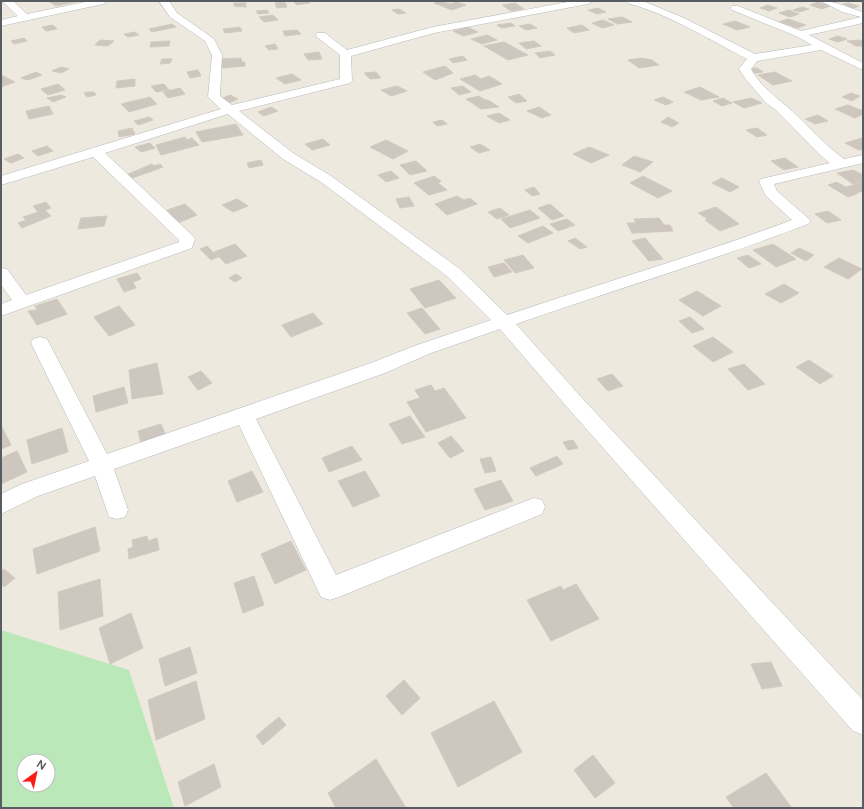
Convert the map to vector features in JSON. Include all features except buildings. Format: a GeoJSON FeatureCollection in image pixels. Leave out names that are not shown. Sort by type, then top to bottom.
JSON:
{"type":"FeatureCollection","features":[{"type":"Feature","properties":{"kind":"street"},"geometry":{"type":"LineString","coordinates":[[7,1],[24,18]]}},
{"type":"Feature","properties":{"kind":"street"},"geometry":{"type":"LineString","coordinates":[[1,23],[103,1]]}},
{"type":"Feature","properties":{"kind":"street"},"geometry":{"type":"LineString","coordinates":[[164,1],[173,16],[209,39],[217,55],[214,97],[288,156],[326,179],[454,272],[504,322],[574,402],[863,721]]}},
{"type":"Feature","properties":{"kind":"street"},"geometry":{"type":"LineString","coordinates":[[345,54],[433,30],[588,1]]}},
{"type":"Feature","properties":{"kind":"street"},"geometry":{"type":"LineString","coordinates":[[630,1],[637,2],[680,20],[753,58],[822,47]]}},
{"type":"Feature","properties":{"kind":"street"},"geometry":{"type":"LineString","coordinates":[[826,1],[845,10],[863,15]]}},
{"type":"Feature","properties":{"kind":"street"},"geometry":{"type":"LineString","coordinates":[[526,3],[536,10]]}},
{"type":"Feature","properties":{"kind":"street"},"geometry":{"type":"LineString","coordinates":[[735,8],[800,34],[822,47],[863,67]]}},
{"type":"Feature","properties":{"kind":"street"},"geometry":{"type":"LineString","coordinates":[[800,34],[863,20]]}},
{"type":"Feature","properties":{"kind":"street"},"geometry":{"type":"LineString","coordinates":[[1,181],[229,110],[346,81],[345,54],[321,35]]}},
{"type":"Feature","properties":{"kind":"street"},"geometry":{"type":"LineString","coordinates":[[753,58],[745,69],[769,100],[780,107],[825,152],[856,162]]}},
{"type":"Feature","properties":{"kind":"street"},"geometry":{"type":"LineString","coordinates":[[1,310],[186,245],[187,239],[95,151]]}},
{"type":"Feature","properties":{"kind":"street"},"geometry":{"type":"LineString","coordinates":[[1,505],[30,490],[378,368],[424,349],[600,289],[728,249],[803,221],[771,193],[766,182],[856,162]]}},
{"type":"Feature","properties":{"kind":"street"},"geometry":{"type":"LineString","coordinates":[[1,274],[22,302]]}},
{"type":"Feature","properties":{"kind":"street"},"geometry":{"type":"LineString","coordinates":[[40,343],[102,465],[117,510]]}},
{"type":"Feature","properties":{"kind":"street"},"geometry":{"type":"LineString","coordinates":[[244,415],[330,589],[534,507]]}},
{"type":"Feature","properties":{"kind":"green space"},"geometry":{"type":"Polygon","coordinates":[[[1,630],[129,670],[174,808],[1,808],[1,630]]]}}]}
